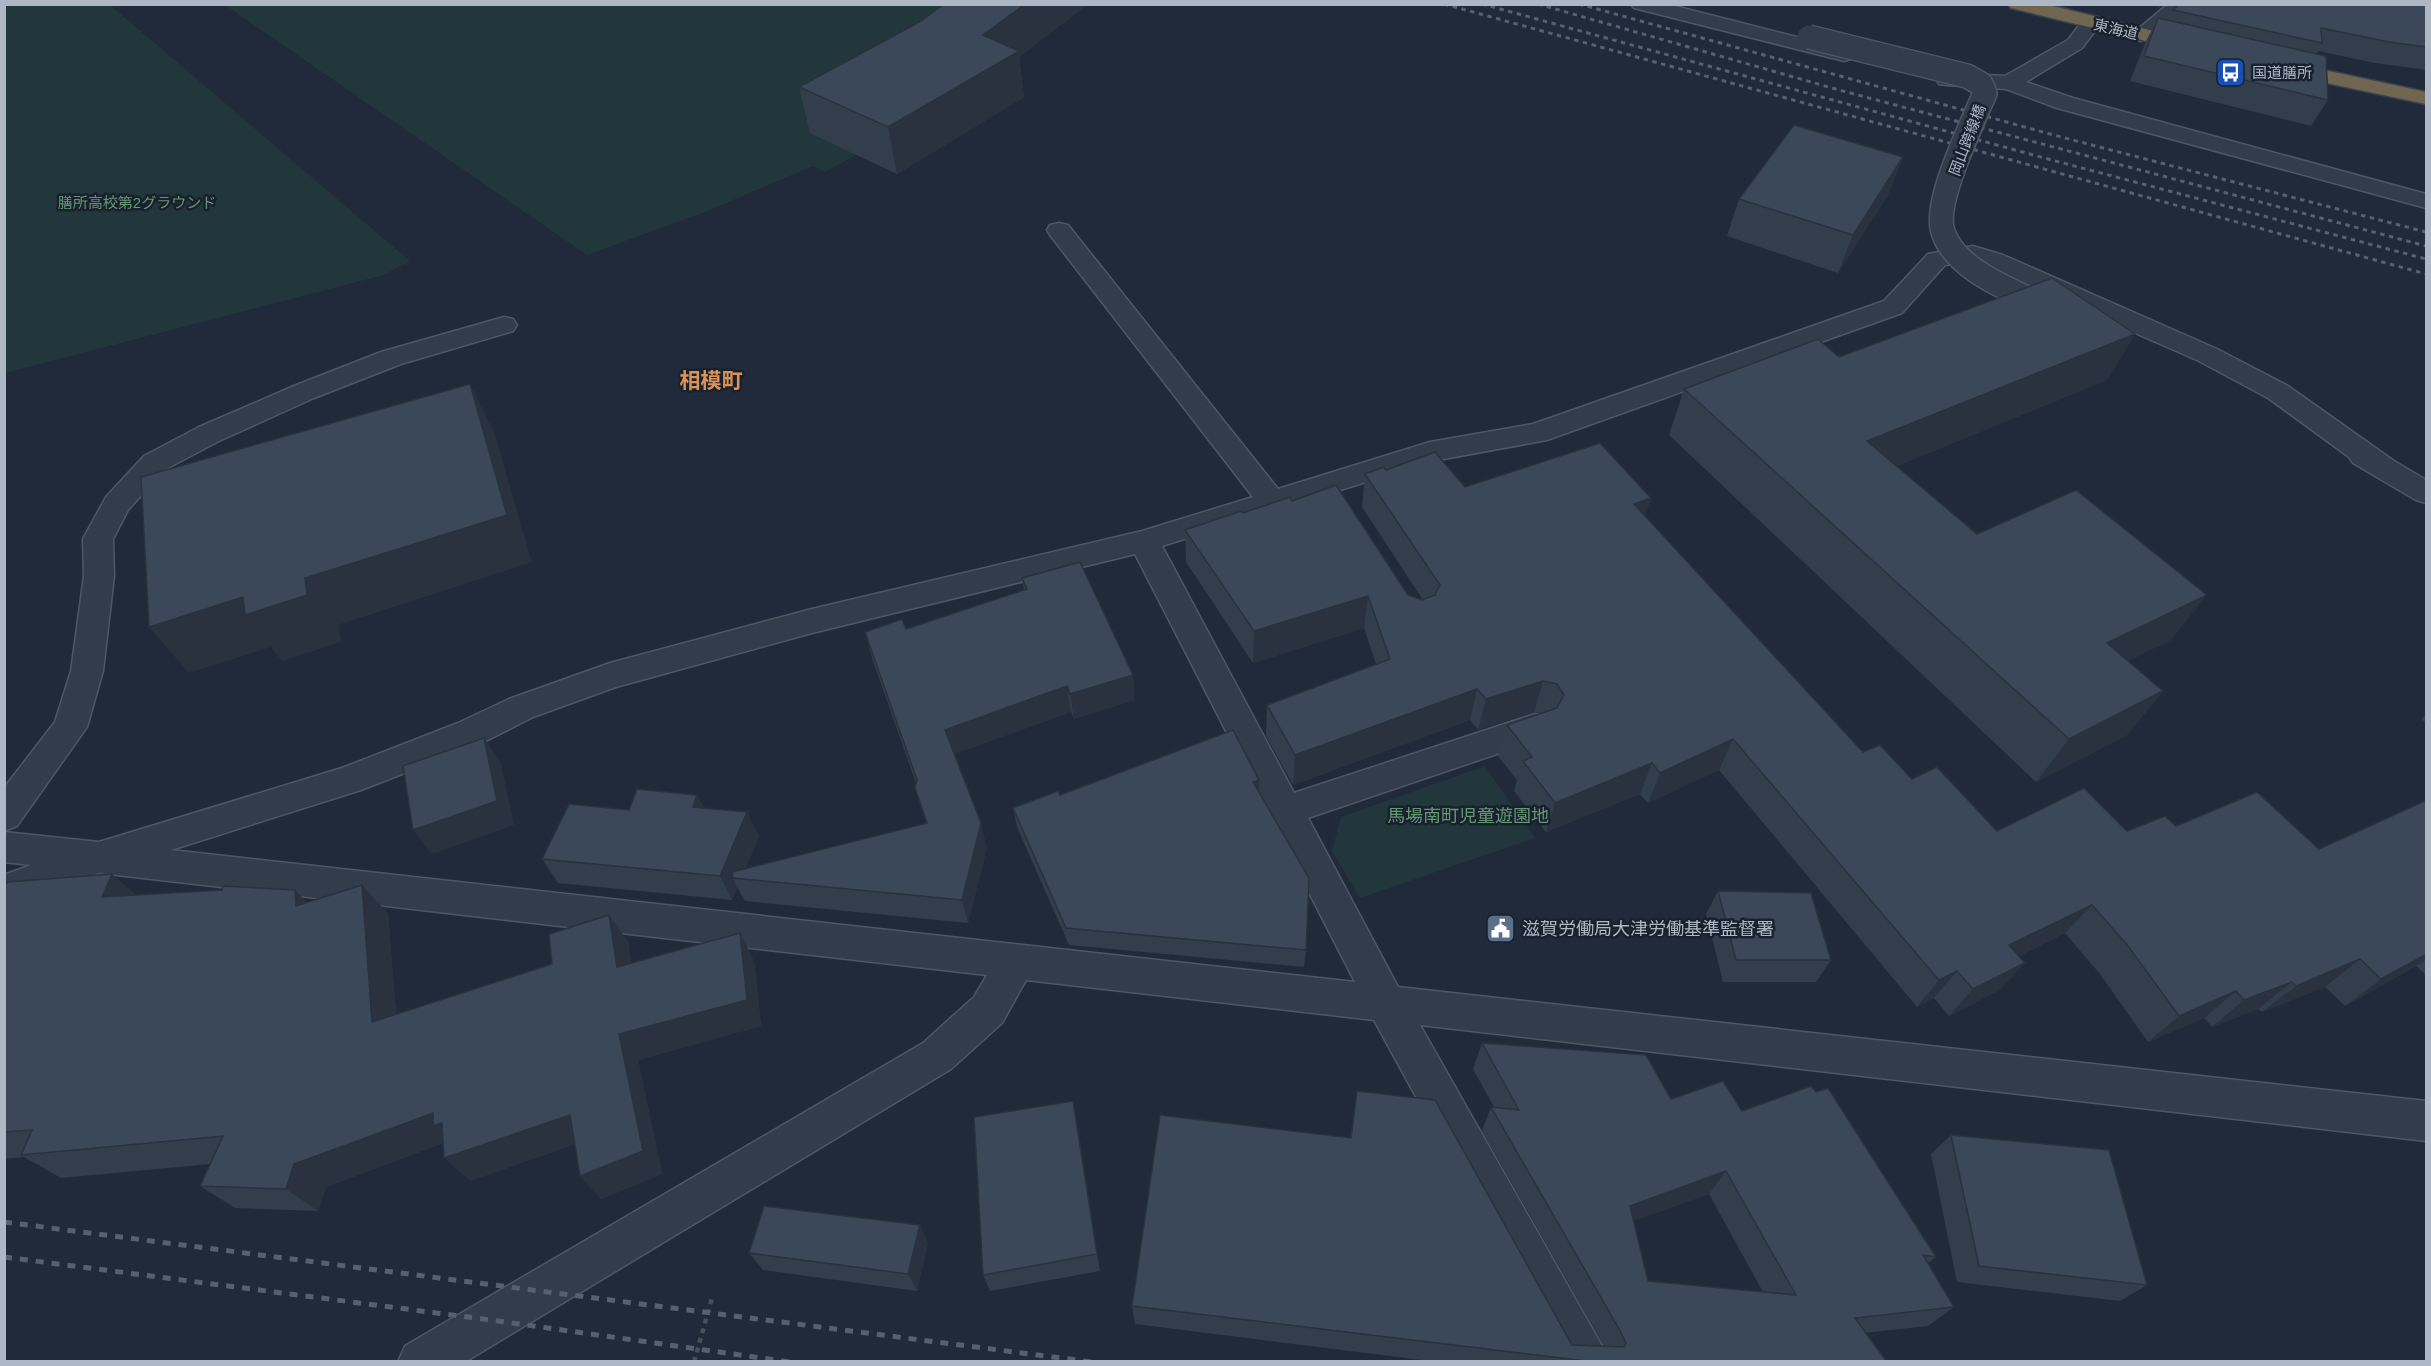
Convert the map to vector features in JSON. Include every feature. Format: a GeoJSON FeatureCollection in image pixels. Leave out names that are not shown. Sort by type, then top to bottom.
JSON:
{"type":"FeatureCollection","features":[{"type":"Feature","properties":{"kind":"highway","name":"東海道"},"geometry":{"type":"LineString","coordinates":[[2018,4],[2214,52]]}},
{"type":"Feature","properties":{"kind":"highway"},"geometry":{"type":"LineString","coordinates":[[2257,62],[2427,98]]}},
{"type":"Feature","properties":{"kind":"street"},"geometry":{"type":"LineString","coordinates":[[1641,4],[1943,79],[2009,83],[2076,106],[2427,201]]}},
{"type":"Feature","properties":{"kind":"street","name":"岡山跨線橋"},"geometry":{"type":"LineString","coordinates":[[1672,4],[1967,76],[1981,84],[1985,93],[1942,204],[1942,228],[1953,249],[1981,273],[2025,297],[2263,404],[2383,467]]}},
{"type":"Feature","properties":{"kind":"street"},"geometry":{"type":"LineString","coordinates":[[2141,35],[2174,9],[2189,4]]}},
{"type":"Feature","properties":{"kind":"street"},"geometry":{"type":"LineString","coordinates":[[2009,83],[2075,44],[2091,23]]}},
{"type":"Feature","properties":{"kind":"street"},"geometry":{"type":"LineString","coordinates":[[1059,230],[1272,501]]}},
{"type":"Feature","properties":{"kind":"street"},"geometry":{"type":"LineString","coordinates":[[4,891],[102,857],[349,780],[470,733],[521,708],[610,676],[812,621],[1144,541],[1430,452],[1537,433],[1893,307],[1937,258],[1973,253],[2208,354],[2278,392],[2383,467],[2427,493]]}},
{"type":"Feature","properties":{"kind":"street"},"geometry":{"type":"LineString","coordinates":[[4,816],[70,728],[87,671],[99,576],[98,539],[116,504],[154,463],[209,434],[380,362],[504,325]]}},
{"type":"Feature","properties":{"kind":"street"},"geometry":{"type":"LineString","coordinates":[[1328,483],[1347,512]]}},
{"type":"Feature","properties":{"kind":"street"},"geometry":{"type":"LineString","coordinates":[[1144,541],[1387,1005],[1586,1362]]}},
{"type":"Feature","properties":{"kind":"street"},"geometry":{"type":"LineString","coordinates":[[1286,811],[1535,727]]}},
{"type":"Feature","properties":{"kind":"street"},"geometry":{"type":"LineString","coordinates":[[4,847],[2427,1121]]}},
{"type":"Feature","properties":{"kind":"street"},"geometry":{"type":"LineString","coordinates":[[420,1362],[937,1056],[988,1010],[1016,962]]}},
{"type":"Feature","properties":{"kind":"path"},"geometry":{"type":"LineString","coordinates":[[694,1362],[712,1298]]}},
{"type":"Feature","properties":{"kind":"green space","name":"膳所高校第2グラウンド"},"geometry":{"type":"Polygon","coordinates":[[[5,4],[110,5],[410,261],[384,275],[5,373],[5,4]]]}},
{"type":"Feature","properties":{"kind":"green space"},"geometry":{"type":"Polygon","coordinates":[[[225,5],[1082,5],[974,74],[1024,97],[897,174],[856,155],[825,172],[813,166],[705,212],[587,255],[225,5]]]}},
{"type":"Feature","properties":{"kind":"green space","name":"馬場南町児童遊園地"},"geometry":{"type":"Polygon","coordinates":[[[1485,766],[1535,838],[1360,898],[1332,851],[1341,817],[1485,766]]]}},
{"type":"Feature","properties":{"kind":"building"},"geometry":{"type":"Polygon","coordinates":[[[944,4],[1025,4],[983,35],[1019,51],[888,127],[799,87],[921,21],[944,4]]]}},
{"type":"Feature","properties":{"kind":"building"},"geometry":{"type":"Polygon","coordinates":[[[2180,4],[2427,4],[2427,47],[2321,28],[2322,43],[2173,10],[2180,4]]]}},
{"type":"Feature","properties":{"kind":"building"},"geometry":{"type":"Polygon","coordinates":[[[2158,18],[2326,56],[2328,100],[2144,56],[2158,18]]]}},
{"type":"Feature","properties":{"kind":"building"},"geometry":{"type":"Polygon","coordinates":[[[1794,125],[1903,157],[1853,235],[1739,199],[1794,125]]]}},
{"type":"Feature","properties":{"kind":"building"},"geometry":{"type":"Polygon","coordinates":[[[2052,278],[2135,334],[1867,441],[1977,534],[2076,490],[2207,595],[2107,643],[2163,691],[2069,739],[1684,389],[1818,339],[1839,357],[2052,278]]]}},
{"type":"Feature","properties":{"kind":"building"},"geometry":{"type":"Polygon","coordinates":[[[470,384],[507,515],[305,578],[307,595],[245,615],[243,597],[149,627],[141,477],[470,384]]]}},
{"type":"Feature","properties":{"kind":"building"},"geometry":{"type":"Polygon","coordinates":[[[1600,443],[1651,498],[1634,504],[1863,752],[1880,745],[1912,779],[1937,767],[1997,831],[2084,788],[2127,831],[2165,816],[2176,826],[2257,792],[2319,849],[2427,800],[2427,954],[2381,979],[2360,959],[2296,986],[2292,982],[2244,1000],[2236,991],[2179,1016],[2128,946],[2092,905],[2009,945],[2025,963],[1973,989],[1957,971],[1939,980],[1733,739],[1660,773],[1652,763],[1555,803],[1523,761],[1532,757],[1507,725],[1557,708],[1564,695],[1557,684],[1543,681],[1486,699],[1477,689],[1295,755],[1267,705],[1390,659],[1368,596],[1254,631],[1185,530],[1290,497],[1292,501],[1336,485],[1408,595],[1422,600],[1435,595],[1440,585],[1365,474],[1384,467],[1386,470],[1435,452],[1465,487],[1600,443]]]}},
{"type":"Feature","properties":{"kind":"building"},"geometry":{"type":"Polygon","coordinates":[[[1080,562],[1133,675],[1070,694],[1067,686],[945,730],[981,823],[962,900],[733,878],[732,872],[927,823],[915,788],[917,780],[865,632],[902,619],[906,629],[1027,589],[1022,578],[1080,562]]]}},
{"type":"Feature","properties":{"kind":"building"},"geometry":{"type":"Polygon","coordinates":[[[1233,730],[1259,780],[1253,782],[1309,878],[1306,950],[1066,928],[1013,808],[1058,791],[1060,795],[1233,730]]]}},
{"type":"Feature","properties":{"kind":"building"},"geometry":{"type":"Polygon","coordinates":[[[484,738],[497,801],[413,830],[403,766],[484,738]]]}},
{"type":"Feature","properties":{"kind":"building"},"geometry":{"type":"Polygon","coordinates":[[[637,789],[697,795],[693,807],[747,812],[720,876],[542,859],[569,804],[629,810],[637,789]]]}},
{"type":"Feature","properties":{"kind":"building"},"geometry":{"type":"Polygon","coordinates":[[[112,874],[102,897],[222,890],[223,886],[295,890],[296,906],[362,885],[372,1022],[552,964],[549,934],[609,915],[617,967],[740,933],[747,1000],[619,1034],[643,1151],[580,1176],[570,1115],[444,1158],[442,1123],[433,1126],[433,1113],[294,1164],[286,1189],[200,1186],[223,1136],[21,1155],[32,1130],[4,1132],[4,888],[7,882],[112,874]]]}},
{"type":"Feature","properties":{"kind":"building"},"geometry":{"type":"Polygon","coordinates":[[[1718,891],[1811,893],[1831,960],[1736,960],[1718,891]]]}},
{"type":"Feature","properties":{"kind":"building"},"geometry":{"type":"Polygon","coordinates":[[[1482,1043],[1646,1055],[1671,1099],[1723,1081],[1742,1111],[1811,1086],[1816,1092],[1828,1088],[1936,1257],[1923,1255],[1954,1307],[1855,1318],[1887,1362],[1594,1362],[1132,1306],[1160,1115],[1351,1138],[1357,1091],[1435,1100],[1572,1345],[1624,1347],[1626,1343],[1618,1327],[1491,1107],[1519,1110],[1482,1043]],[[1726,1171],[1630,1206],[1648,1281],[1796,1295],[1726,1171]]]}},
{"type":"Feature","properties":{"kind":"building"},"geometry":{"type":"Polygon","coordinates":[[[1073,1101],[1097,1254],[983,1275],[974,1117],[1073,1101]]]}},
{"type":"Feature","properties":{"kind":"building"},"geometry":{"type":"Polygon","coordinates":[[[1951,1135],[2109,1150],[2147,1285],[1979,1266],[1951,1135]]]}},
{"type":"Feature","properties":{"kind":"building"},"geometry":{"type":"Polygon","coordinates":[[[764,1206],[920,1225],[908,1274],[749,1253],[764,1206]]]}},
{"type":"Feature","properties":{"kind":"railway"},"geometry":{"type":"LineString","coordinates":[[1444,4],[2426,274]]}},
{"type":"Feature","properties":{"kind":"railway"},"geometry":{"type":"LineString","coordinates":[[1482,4],[2048,159],[2426,259]]}},
{"type":"Feature","properties":{"kind":"railway"},"geometry":{"type":"LineString","coordinates":[[1538,4],[1839,90],[2426,246]]}},
{"type":"Feature","properties":{"kind":"railway"},"geometry":{"type":"LineString","coordinates":[[1579,4],[2061,137],[2426,232]]}},
{"type":"Feature","properties":{"kind":"railway"},"geometry":{"type":"LineString","coordinates":[[4,1222],[1092,1362]]}},
{"type":"Feature","properties":{"kind":"railway"},"geometry":{"type":"LineString","coordinates":[[4,1257],[491,1320],[790,1362]]}},
{"type":"Feature","properties":{"kind":"place","name":"国道膳所"},"geometry":{"type":"Point","coordinates":[2231,72]}},
{"type":"Feature","properties":{"kind":"place","name":"滋賀労働局大津労働基準監督署"},"geometry":{"type":"Point","coordinates":[1501,929]}},
{"type":"Feature","properties":{"kind":"district","name":"相模町"},"geometry":{"type":"Point","coordinates":[711,380]}}]}
